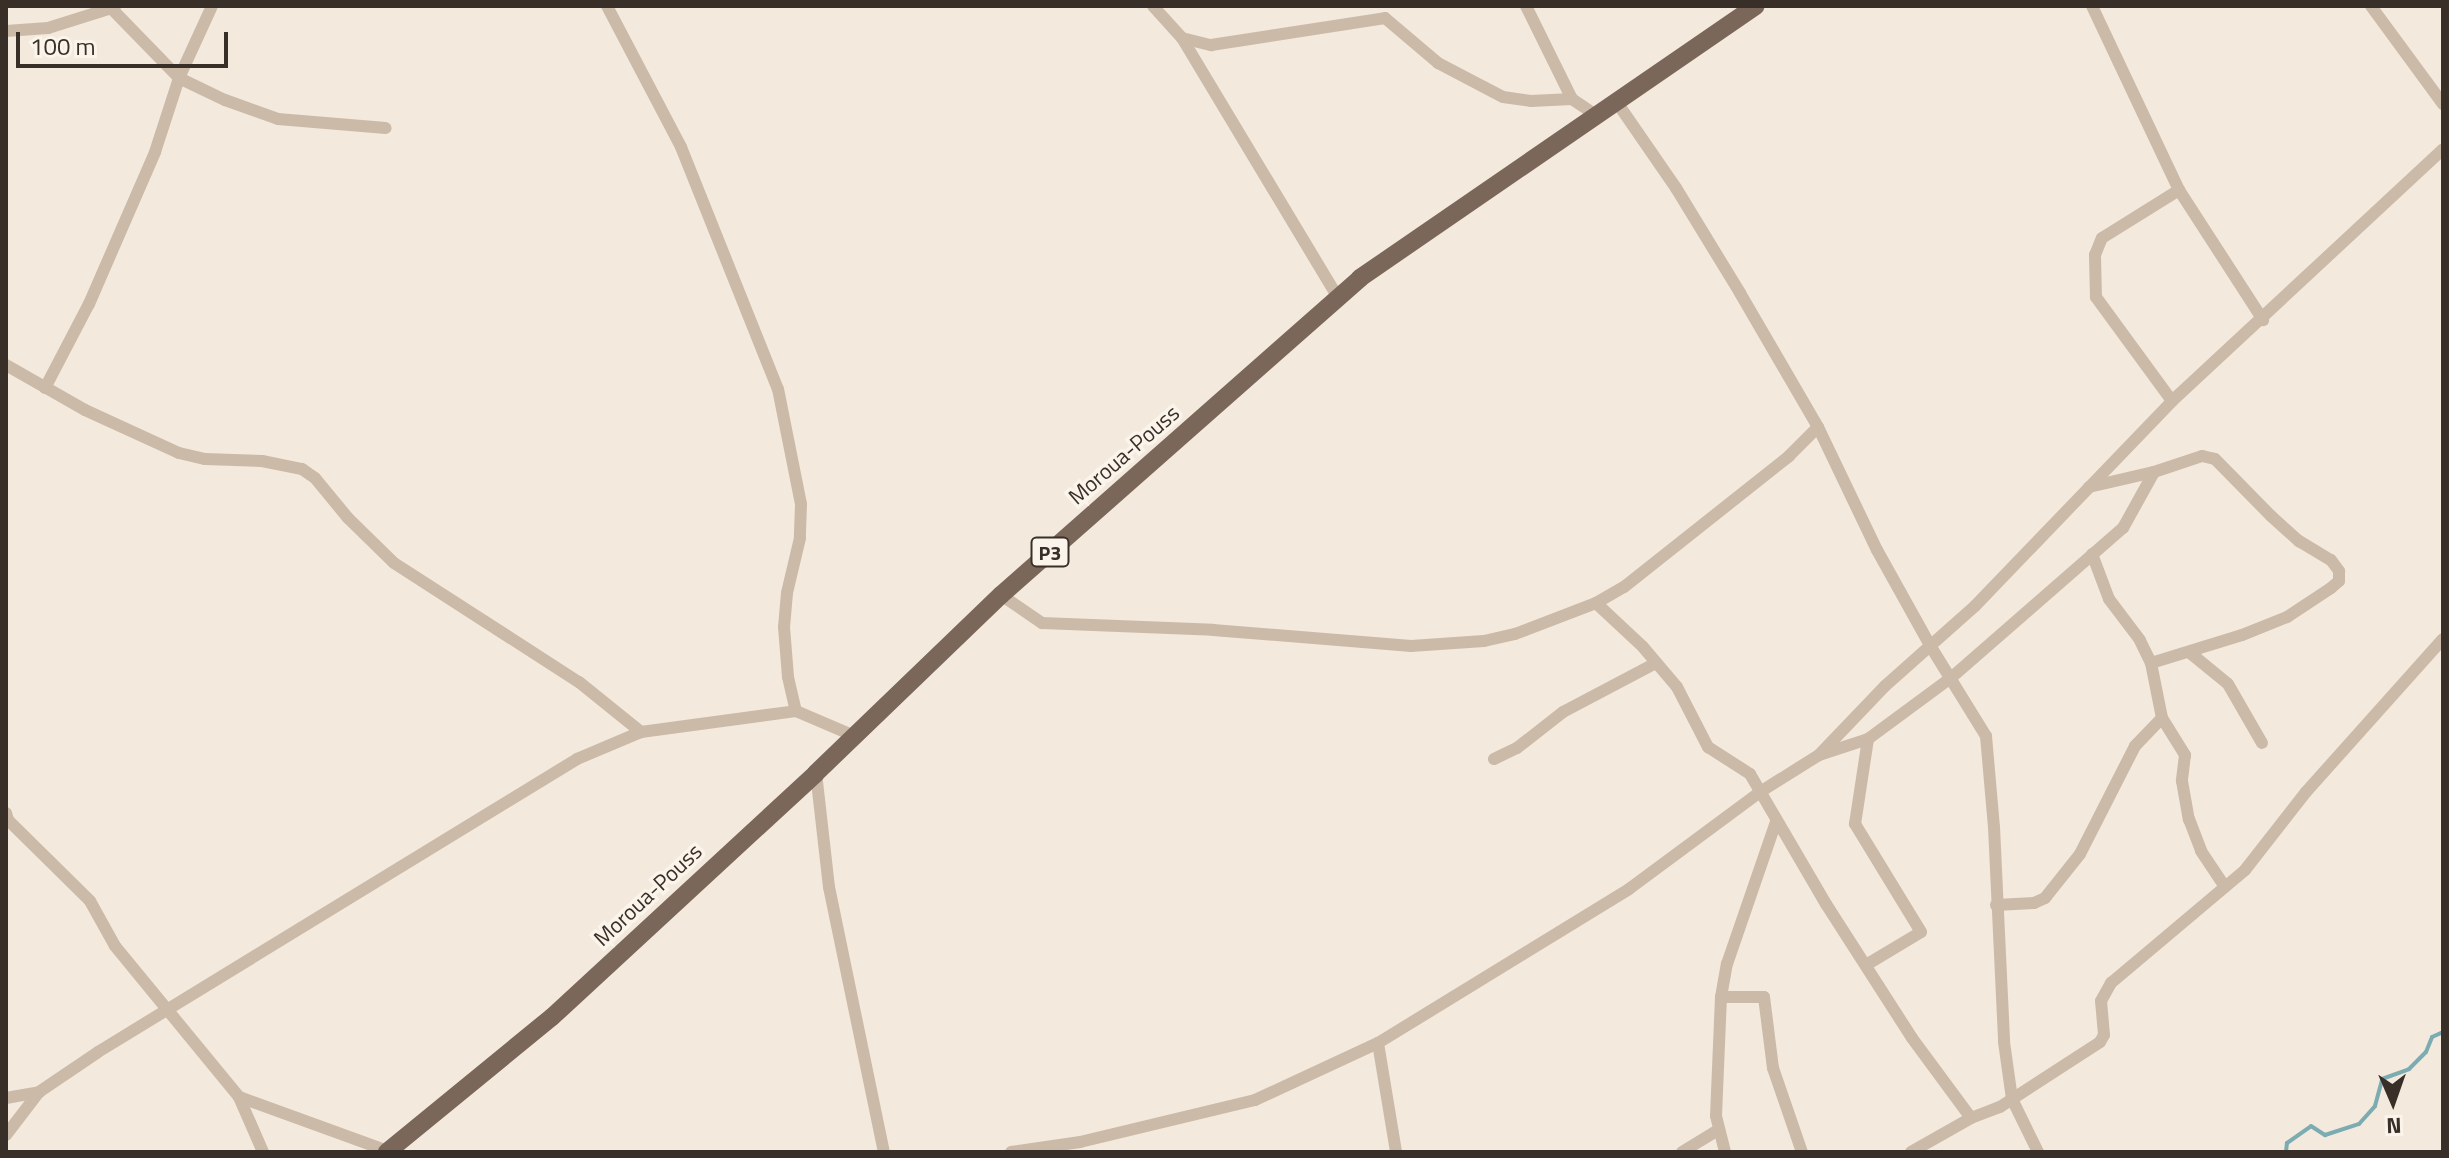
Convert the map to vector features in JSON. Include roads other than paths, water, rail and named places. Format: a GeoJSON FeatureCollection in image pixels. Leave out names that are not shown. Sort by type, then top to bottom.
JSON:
{"type":"FeatureCollection","features":[{"type":"Feature","properties":{"kind":"main road","name":"Moroua-Pouss"},"geometry":{"type":"LineString","coordinates":[[388,1152],[552,1017],[816,773],[852,735],[1001,595],[1360,278],[1756,6]]}},
{"type":"Feature","properties":{"kind":"street"},"geometry":{"type":"LineString","coordinates":[[45,388],[89,304],[137,193],[179,78],[212,6]]}},
{"type":"Feature","properties":{"kind":"street"},"geometry":{"type":"LineString","coordinates":[[607,6],[681,147],[778,389],[801,504],[800,538],[787,593],[784,627],[788,677],[796,711]]}},
{"type":"Feature","properties":{"kind":"street"},"geometry":{"type":"LineString","coordinates":[[1153,6],[1182,38],[1339,299]]}},
{"type":"Feature","properties":{"kind":"street"},"geometry":{"type":"LineString","coordinates":[[1526,6],[1572,99],[1597,116]]}},
{"type":"Feature","properties":{"kind":"street"},"geometry":{"type":"LineString","coordinates":[[2092,6],[2179,190],[2263,320]]}},
{"type":"Feature","properties":{"kind":"street"},"geometry":{"type":"LineString","coordinates":[[2371,6],[2443,104]]}},
{"type":"Feature","properties":{"kind":"street"},"geometry":{"type":"LineString","coordinates":[[6,31],[48,28],[113,7],[179,78],[278,119],[386,128]]}},
{"type":"Feature","properties":{"kind":"street"},"geometry":{"type":"LineString","coordinates":[[1182,38],[1211,45],[1227,45],[1385,18],[1438,63],[1503,97],[1531,101],[1572,99]]}},
{"type":"Feature","properties":{"kind":"street"},"geometry":{"type":"LineString","coordinates":[[1616,101],[1676,188],[1818,427],[1877,550],[1931,647],[1981,725],[1988,749],[2003,1029],[2012,1099],[2038,1152]]}},
{"type":"Feature","properties":{"kind":"street"},"geometry":{"type":"LineString","coordinates":[[1819,755],[1885,686],[1931,647],[2172,401],[2263,320],[2443,149]]}},
{"type":"Feature","properties":{"kind":"street"},"geometry":{"type":"LineString","coordinates":[[2172,401],[2096,297],[2095,255],[2102,238],[2179,190]]}},
{"type":"Feature","properties":{"kind":"street"},"geometry":{"type":"LineString","coordinates":[[6,365],[145,440],[179,453],[205,459],[262,461],[302,469],[315,478],[348,518],[394,563],[579,682],[641,732]]}},
{"type":"Feature","properties":{"kind":"street"},"geometry":{"type":"LineString","coordinates":[[1001,595],[1042,623],[1213,630],[1411,646],[1457,644],[1515,634],[1596,603],[1642,575],[1789,456],[1818,427]]}},
{"type":"Feature","properties":{"kind":"street"},"geometry":{"type":"LineString","coordinates":[[2088,487],[2154,472],[2202,456],[2215,459],[2271,516],[2299,541],[2331,560],[2339,571],[2339,581],[2287,617],[2151,663]]}},
{"type":"Feature","properties":{"kind":"street"},"geometry":{"type":"LineString","coordinates":[[1011,1152],[1080,1142],[1255,1100],[1378,1043],[1629,889],[1760,792],[1819,755],[1868,739],[1952,677],[2123,528],[2154,472]]}},
{"type":"Feature","properties":{"kind":"street"},"geometry":{"type":"LineString","coordinates":[[2092,554],[2109,599],[2140,640],[2151,663],[2162,718],[2185,755],[2182,781],[2189,819],[2201,851],[2225,887]]}},
{"type":"Feature","properties":{"kind":"street"},"geometry":{"type":"LineString","coordinates":[[1596,603],[1656,663],[1687,702],[1708,747],[1739,764],[1750,774],[1776,822],[1912,1038],[1971,1118]]}},
{"type":"Feature","properties":{"kind":"street"},"geometry":{"type":"LineString","coordinates":[[1911,1152],[2012,1099],[2100,1042],[2104,1035],[2101,1001],[2111,983],[2245,870],[2306,792],[2443,639]]}},
{"type":"Feature","properties":{"kind":"street"},"geometry":{"type":"LineString","coordinates":[[2189,652],[2228,684],[2262,743]]}},
{"type":"Feature","properties":{"kind":"street"},"geometry":{"type":"LineString","coordinates":[[1494,759],[1517,748],[1563,712],[1656,663]]}},
{"type":"Feature","properties":{"kind":"street"},"geometry":{"type":"LineString","coordinates":[[6,1135],[39,1092],[561,767],[641,732],[796,711],[852,735]]}},
{"type":"Feature","properties":{"kind":"street"},"geometry":{"type":"LineString","coordinates":[[1996,905],[2034,903],[2045,898],[2080,854],[2135,746],[2162,718]]}},
{"type":"Feature","properties":{"kind":"street"},"geometry":{"type":"LineString","coordinates":[[1866,965],[1921,932],[1855,824],[1868,739]]}},
{"type":"Feature","properties":{"kind":"street"},"geometry":{"type":"LineString","coordinates":[[816,773],[829,887],[884,1152]]}},
{"type":"Feature","properties":{"kind":"street"},"geometry":{"type":"LineString","coordinates":[[7,818],[90,901],[115,946],[239,1097],[263,1152]]}},
{"type":"Feature","properties":{"kind":"street"},"geometry":{"type":"LineString","coordinates":[[1725,1152],[1718,1130],[1721,997],[1727,964],[1776,822]]}},
{"type":"Feature","properties":{"kind":"street"},"geometry":{"type":"LineString","coordinates":[[1721,997],[1764,997],[1773,1068],[1802,1152]]}},
{"type":"Feature","properties":{"kind":"street"},"geometry":{"type":"LineString","coordinates":[[1378,1043],[1396,1152]]}},
{"type":"Feature","properties":{"kind":"street"},"geometry":{"type":"LineString","coordinates":[[6,1098],[39,1092]]}},
{"type":"Feature","properties":{"kind":"street"},"geometry":{"type":"LineString","coordinates":[[239,1097],[388,1152]]}},
{"type":"Feature","properties":{"kind":"street"},"geometry":{"type":"LineString","coordinates":[[1682,1152],[1718,1130]]}},
{"type":"Feature","properties":{"kind":"waterway"},"geometry":{"type":"LineString","coordinates":[[2286,1152],[2287,1143],[2311,1126],[2325,1135],[2359,1124],[2375,1106],[2382,1079],[2409,1069],[2426,1052],[2432,1037],[2443,1032]]}}]}
